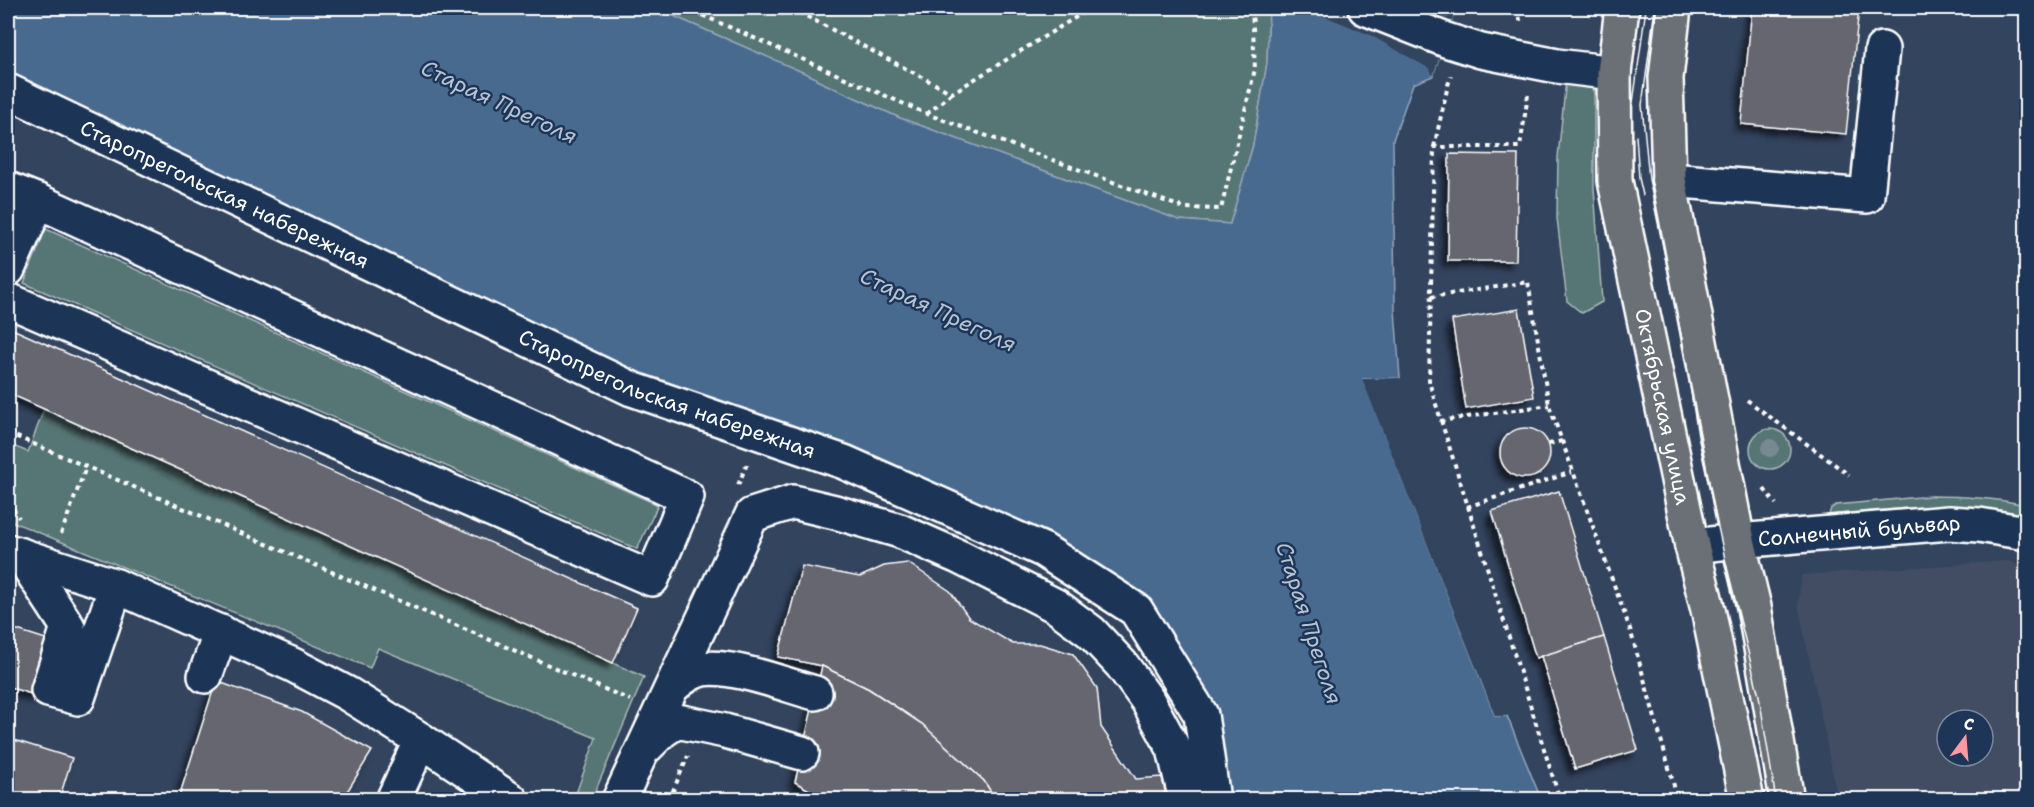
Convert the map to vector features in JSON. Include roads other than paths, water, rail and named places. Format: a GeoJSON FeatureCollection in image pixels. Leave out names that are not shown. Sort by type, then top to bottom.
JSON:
{"type":"FeatureCollection","features":[{"type":"Feature","properties":{"kind":"main road","name":"Октябрьская улица"},"geometry":{"type":"LineString","coordinates":[[1622,8],[1614,73],[1615,181],[1747,800]]}},
{"type":"Feature","properties":{"kind":"main road"},"geometry":{"type":"LineString","coordinates":[[1674,8],[1666,78],[1669,180],[1738,541],[1754,607],[1787,800]]}},
{"type":"Feature","properties":{"kind":"street"},"geometry":{"type":"LineString","coordinates":[[1365,8],[1464,45],[1533,61],[1614,73]]}},
{"type":"Feature","properties":{"kind":"street"},"geometry":{"type":"LineString","coordinates":[[1669,180],[1867,196],[1882,49]]}},
{"type":"Feature","properties":{"kind":"street","name":"Старопрегольская набережная"},"geometry":{"type":"LineString","coordinates":[[8,91],[632,389],[844,462],[1043,550],[1136,610],[1201,714],[1212,800]]}},
{"type":"Feature","properties":{"kind":"street"},"geometry":{"type":"LineString","coordinates":[[8,189],[687,497],[652,579],[8,300]]}},
{"type":"Feature","properties":{"kind":"street"},"geometry":{"type":"LineString","coordinates":[[8,269],[38,201]]}},
{"type":"Feature","properties":{"kind":"street"},"geometry":{"type":"LineString","coordinates":[[619,800],[752,515],[793,502],[900,531],[959,557],[1056,606],[1090,632],[1122,665],[1148,700],[1174,749],[1186,800]]}},
{"type":"Feature","properties":{"kind":"street","name":"Солнечный бульвар"},"geometry":{"type":"LineString","coordinates":[[1692,546],[1949,524],[1979,525],[2026,533]]}},
{"type":"Feature","properties":{"kind":"street"},"geometry":{"type":"LineString","coordinates":[[26,557],[68,627],[48,690],[78,698],[116,586]]}},
{"type":"Feature","properties":{"kind":"street"},"geometry":{"type":"LineString","coordinates":[[26,557],[116,586],[293,665],[348,694],[511,800]]}},
{"type":"Feature","properties":{"kind":"street"},"geometry":{"type":"LineString","coordinates":[[205,676],[221,632]]}},
{"type":"Feature","properties":{"kind":"street"},"geometry":{"type":"LineString","coordinates":[[674,685],[690,673],[703,669],[725,670],[748,674],[815,693]]}},
{"type":"Feature","properties":{"kind":"street"},"geometry":{"type":"LineString","coordinates":[[644,750],[662,731],[677,722],[725,730],[802,753]]}},
{"type":"Feature","properties":{"kind":"street"},"geometry":{"type":"LineString","coordinates":[[393,800],[421,740]]}},
{"type":"Feature","properties":{"kind":"water","name":"Старая Преголя"},"geometry":{"type":"Polygon","coordinates":[[[8,8],[655,8],[816,78],[816,80],[900,118],[1179,220],[1230,224],[1253,145],[1267,63],[1269,8],[1456,8],[1433,76],[1413,84],[1393,140],[1395,310],[1400,378],[1363,379],[1495,716],[1507,716],[1541,799],[1222,799],[1148,604],[643,382],[8,83],[8,8]]]}},
{"type":"Feature","properties":{"kind":"tram line"},"geometry":{"type":"LineString","coordinates":[[1633,103],[1646,8]]}},
{"type":"Feature","properties":{"kind":"tram line"},"geometry":{"type":"LineString","coordinates":[[1655,8],[1642,105],[1649,179],[1685,354],[1698,436],[1725,559],[1759,696],[1776,800]]}},
{"type":"Feature","properties":{"kind":"tram line"},"geometry":{"type":"LineString","coordinates":[[1636,136],[1639,178],[1643,195]]}}]}
